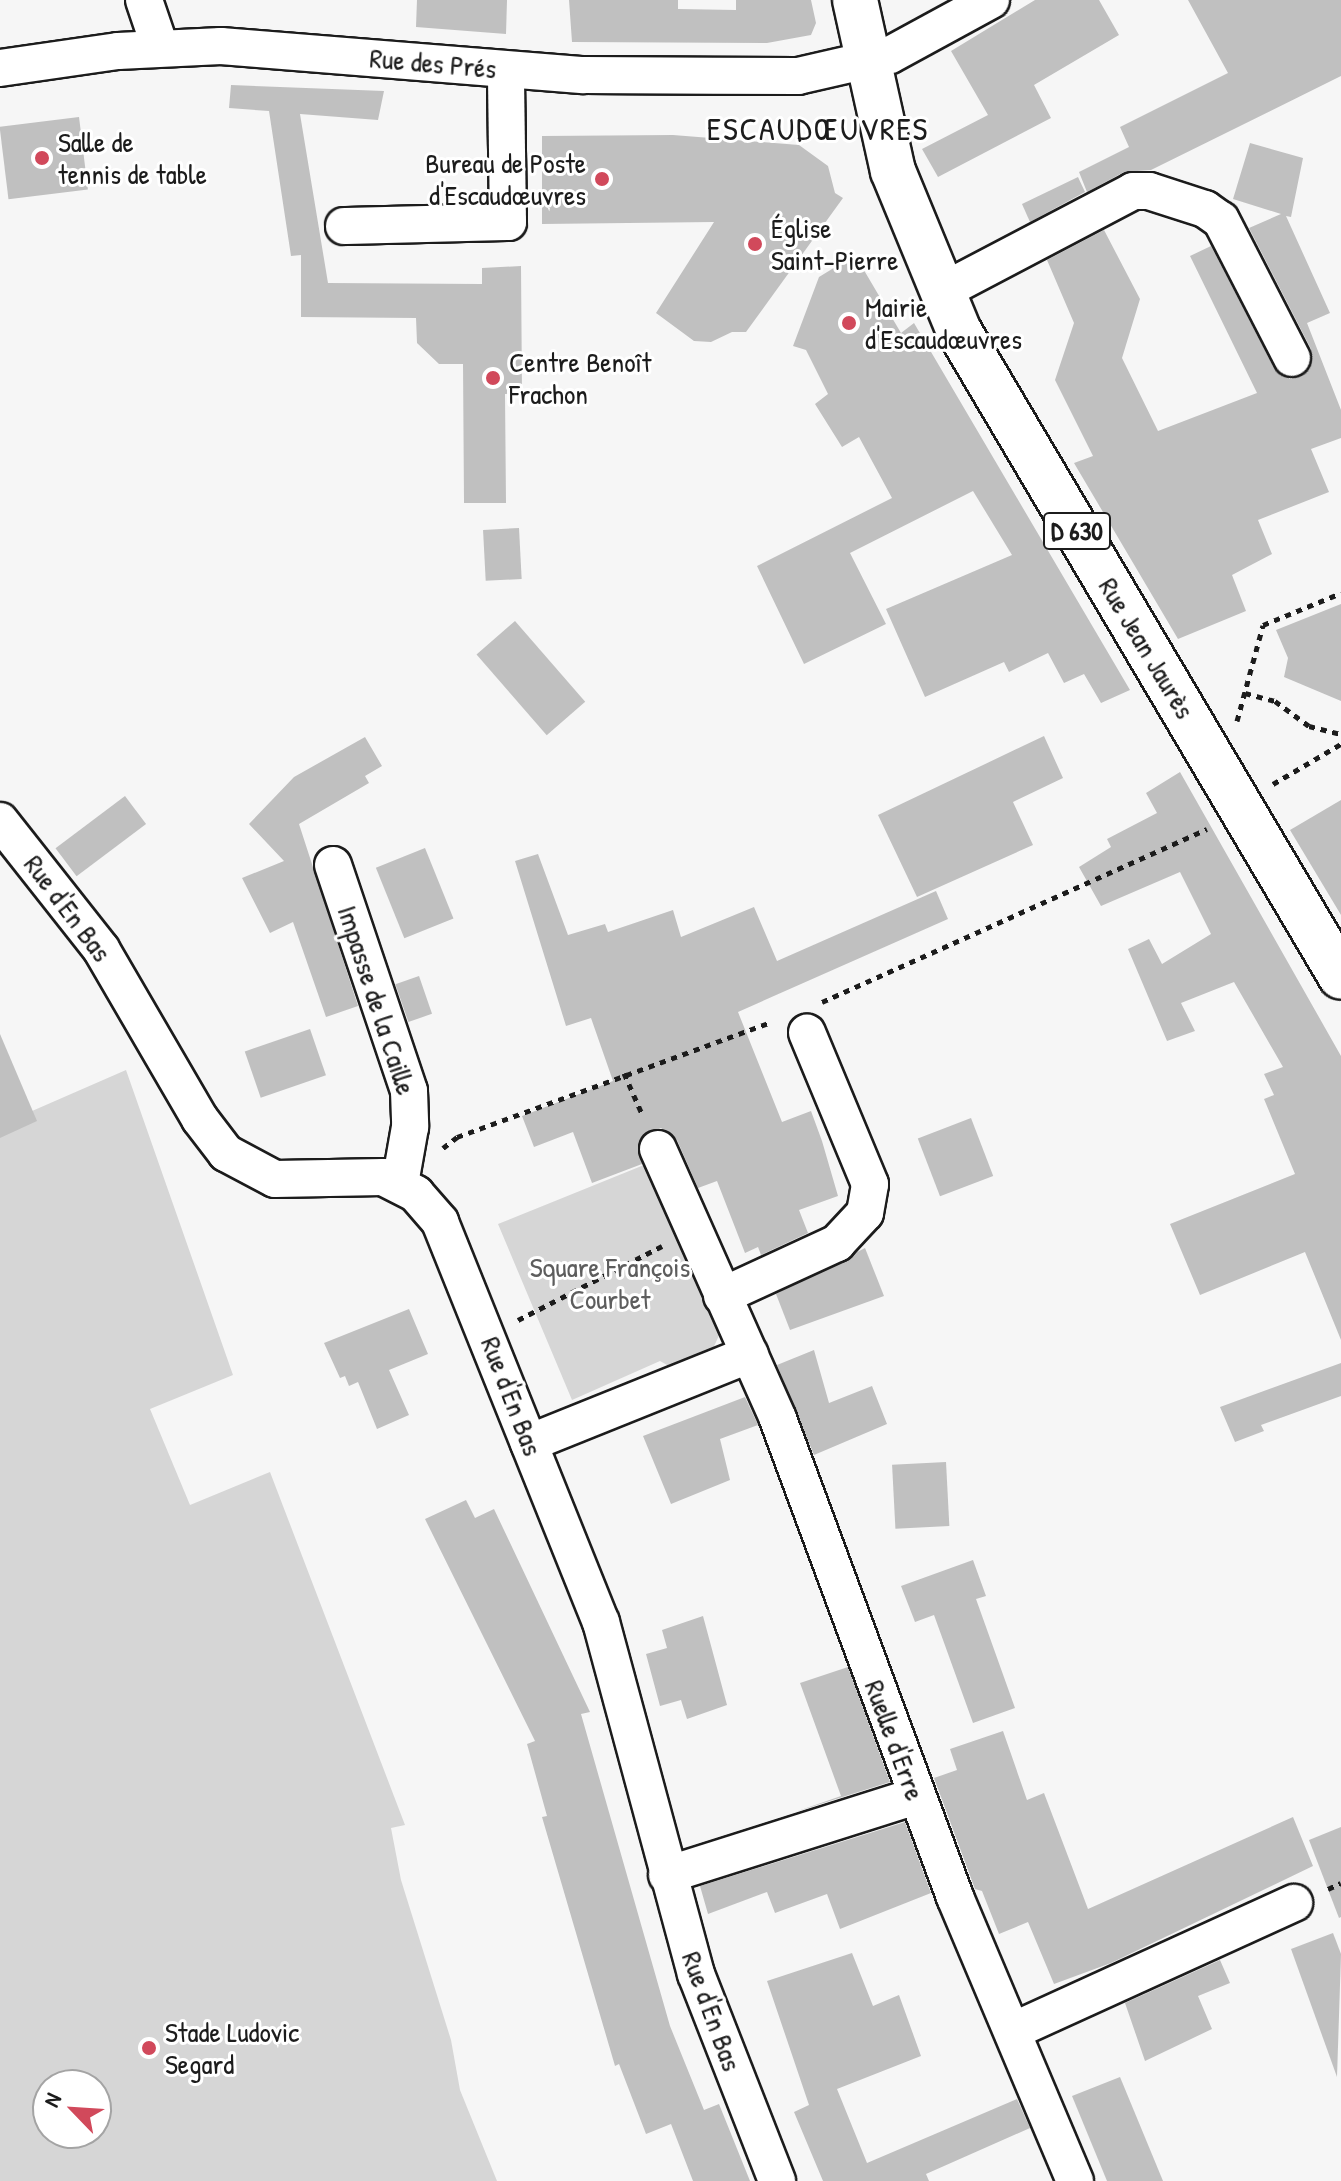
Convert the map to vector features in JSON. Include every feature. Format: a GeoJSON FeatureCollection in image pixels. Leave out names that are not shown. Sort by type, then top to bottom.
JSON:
{"type":"FeatureCollection","features":[{"type":"Feature","properties":{"kind":"main road","name":"Rue Jean Jaurès"},"geometry":{"type":"LineString","coordinates":[[855,0],[893,171],[941,292],[979,366],[1341,977]]}},
{"type":"Feature","properties":{"kind":"street"},"geometry":{"type":"LineString","coordinates":[[144,0],[160,47]]}},
{"type":"Feature","properties":{"kind":"street","name":"Rue des Prés"},"geometry":{"type":"LineString","coordinates":[[0,68],[160,47],[249,47],[506,70],[777,77],[867,62],[933,36],[991,0]]}},
{"type":"Feature","properties":{"kind":"street"},"geometry":{"type":"LineString","coordinates":[[344,226],[508,222],[506,70]]}},
{"type":"Feature","properties":{"kind":"street"},"geometry":{"type":"LineString","coordinates":[[941,292],[1133,191],[1149,191],[1205,209],[1221,220],[1292,358]]}},
{"type":"Feature","properties":{"kind":"street","name":"Rue d'En Bas"},"geometry":{"type":"LineString","coordinates":[[0,821],[101,949],[200,1119],[226,1153],[275,1179],[367,1173],[400,1184],[440,1222],[601,1622],[696,1974],[777,2181]]}},
{"type":"Feature","properties":{"kind":"street","name":"Impasse de la Caille"},"geometry":{"type":"LineString","coordinates":[[333,865],[409,1091],[410,1127],[400,1184]]}},
{"type":"Feature","properties":{"kind":"street"},"geometry":{"type":"LineString","coordinates":[[722,1296],[837,1243],[865,1213],[870,1184],[807,1033]]}},
{"type":"Feature","properties":{"kind":"street","name":"Ruelle d'Erre"},"geometry":{"type":"LineString","coordinates":[[658,1149],[750,1354],[955,1897],[1075,2181]]}},
{"type":"Feature","properties":{"kind":"street"},"geometry":{"type":"LineString","coordinates":[[529,1443],[750,1354]]}},
{"type":"Feature","properties":{"kind":"street"},"geometry":{"type":"LineString","coordinates":[[667,1875],[916,1796]]}},
{"type":"Feature","properties":{"kind":"street"},"geometry":{"type":"LineString","coordinates":[[1013,2031],[1294,1903]]}},
{"type":"Feature","properties":{"kind":"path"},"geometry":{"type":"LineString","coordinates":[[1341,593],[1263,625],[1222,773],[1263,790],[1341,744]]}},
{"type":"Feature","properties":{"kind":"path"},"geometry":{"type":"LineString","coordinates":[[1245,693],[1275,701],[1309,726],[1341,734]]}},
{"type":"Feature","properties":{"kind":"path"},"geometry":{"type":"LineString","coordinates":[[624,1073],[658,1149]]}},
{"type":"Feature","properties":{"kind":"path"},"geometry":{"type":"LineString","coordinates":[[488,1335],[692,1230]]}},
{"type":"Feature","properties":{"kind":"green space"},"geometry":{"type":"Polygon","coordinates":[[[126,1070],[233,1375],[150,1409],[190,1505],[270,1472],[405,1825],[391,1828],[401,1880],[451,2040],[460,2090],[497,2181],[0,2181],[0,1125],[126,1070]]]}},
{"type":"Feature","properties":{"kind":"green space","name":"Square François Courbet"},"geometry":{"type":"Polygon","coordinates":[[[644,1165],[721,1331],[711,1353],[676,1370],[660,1361],[572,1400],[498,1224],[644,1165]]]}},
{"type":"Feature","properties":{"kind":"building"},"geometry":{"type":"Polygon","coordinates":[[[417,0],[507,0],[506,34],[416,27],[417,0]]]}},
{"type":"Feature","properties":{"kind":"building"},"geometry":{"type":"Polygon","coordinates":[[[569,0],[678,0],[678,9],[736,10],[736,0],[811,0],[816,23],[811,35],[767,43],[572,42],[569,0]]]}},
{"type":"Feature","properties":{"kind":"building"},"geometry":{"type":"Polygon","coordinates":[[[1035,0],[1099,0],[1119,35],[1034,85],[1051,118],[938,177],[922,149],[988,115],[951,51],[1035,0]]]}},
{"type":"Feature","properties":{"kind":"building"},"geometry":{"type":"Polygon","coordinates":[[[1188,0],[1341,0],[1341,76],[1151,170],[1124,172],[1087,192],[1079,172],[1129,147],[1120,127],[1228,73],[1188,0]]]}},
{"type":"Feature","properties":{"kind":"building","name":"Centre Benoît Frachon"},"geometry":{"type":"Polygon","coordinates":[[[231,85],[384,91],[378,120],[300,114],[328,283],[482,284],[482,268],[521,266],[522,393],[505,394],[506,503],[464,503],[463,364],[439,364],[417,343],[416,318],[301,317],[301,255],[291,256],[269,111],[229,108],[231,85]]]}},
{"type":"Feature","properties":{"kind":"building","name":"Salle de tennis de table"},"geometry":{"type":"Polygon","coordinates":[[[79,117],[88,189],[8,199],[0,127],[79,117]]]}},
{"type":"Feature","properties":{"kind":"building"},"geometry":{"type":"Polygon","coordinates":[[[673,135],[799,145],[828,166],[835,193],[843,198],[746,332],[732,332],[711,342],[694,341],[656,313],[714,222],[542,224],[542,136],[673,135]]]}},
{"type":"Feature","properties":{"kind":"building"},"geometry":{"type":"Polygon","coordinates":[[[1250,143],[1303,158],[1291,217],[1286,216],[1330,313],[1307,323],[1341,410],[1341,438],[1311,449],[1329,492],[1258,520],[1272,554],[1232,575],[1246,611],[1178,639],[1074,463],[1093,456],[1055,380],[1074,323],[1047,260],[1104,230],[1140,299],[1122,358],[1158,431],[1257,393],[1190,256],[1211,246],[1274,368],[1290,379],[1302,376],[1310,369],[1311,349],[1249,228],[1281,214],[1233,199],[1250,143]]]}},
{"type":"Feature","properties":{"kind":"building"},"geometry":{"type":"Polygon","coordinates":[[[1078,177],[1085,192],[1030,222],[1022,204],[1078,177]]]}},
{"type":"Feature","properties":{"kind":"building"},"geometry":{"type":"Polygon","coordinates":[[[855,255],[901,333],[914,323],[1130,690],[1101,703],[1084,674],[1064,683],[1048,653],[1009,672],[1004,662],[925,697],[886,609],[1012,555],[973,491],[850,553],[886,624],[804,664],[757,566],[892,498],[859,437],[842,447],[815,404],[828,394],[806,350],[793,346],[819,277],[855,255]]]}},
{"type":"Feature","properties":{"kind":"building"},"geometry":{"type":"Polygon","coordinates":[[[519,528],[522,579],[486,581],[483,530],[519,528]]]}},
{"type":"Feature","properties":{"kind":"building"},"geometry":{"type":"Polygon","coordinates":[[[1341,604],[1341,701],[1284,677],[1288,658],[1276,630],[1341,604]]]}},
{"type":"Feature","properties":{"kind":"building"},"geometry":{"type":"Polygon","coordinates":[[[515,621],[585,702],[547,735],[477,654],[515,621]]]}},
{"type":"Feature","properties":{"kind":"building"},"geometry":{"type":"Polygon","coordinates":[[[1044,736],[1063,778],[1013,802],[1033,845],[917,897],[878,815],[1044,736]]]}},
{"type":"Feature","properties":{"kind":"building"},"geometry":{"type":"Polygon","coordinates":[[[365,737],[382,766],[365,776],[369,783],[299,824],[358,1006],[326,1017],[293,922],[270,933],[242,878],[284,861],[249,824],[294,777],[365,737]]]}},
{"type":"Feature","properties":{"kind":"building"},"geometry":{"type":"Polygon","coordinates":[[[1180,772],[1341,1056],[1341,1340],[1305,1252],[1200,1295],[1170,1224],[1295,1174],[1264,1099],[1274,1095],[1264,1074],[1283,1067],[1234,982],[1181,1003],[1195,1031],[1167,1041],[1128,949],[1149,939],[1162,964],[1211,934],[1180,872],[1101,906],[1079,867],[1111,847],[1107,839],[1157,813],[1146,793],[1180,772]]]}},
{"type":"Feature","properties":{"kind":"building"},"geometry":{"type":"Polygon","coordinates":[[[125,796],[146,824],[77,876],[56,848],[125,796]]]}},
{"type":"Feature","properties":{"kind":"building"},"geometry":{"type":"Polygon","coordinates":[[[1341,800],[1341,915],[1290,830],[1341,800]]]}},
{"type":"Feature","properties":{"kind":"building"},"geometry":{"type":"Polygon","coordinates":[[[425,848],[453,918],[404,938],[376,868],[425,848]]]}},
{"type":"Feature","properties":{"kind":"building"},"geometry":{"type":"Polygon","coordinates":[[[538,854],[568,935],[605,924],[608,932],[673,910],[681,937],[754,907],[777,961],[936,891],[948,919],[738,1012],[782,1122],[811,1111],[822,1141],[838,1196],[799,1210],[808,1233],[761,1255],[758,1247],[745,1253],[717,1181],[698,1188],[677,1140],[661,1128],[641,1137],[642,1164],[592,1183],[573,1132],[534,1147],[522,1116],[613,1081],[591,1018],[566,1026],[515,861],[538,854]]]}},
{"type":"Feature","properties":{"kind":"building"},"geometry":{"type":"Polygon","coordinates":[[[419,976],[432,1014],[408,1022],[395,984],[419,976]]]}},
{"type":"Feature","properties":{"kind":"building"},"geometry":{"type":"Polygon","coordinates":[[[310,1029],[326,1075],[261,1098],[245,1051],[310,1029]]]}},
{"type":"Feature","properties":{"kind":"building"},"geometry":{"type":"Polygon","coordinates":[[[0,1034],[37,1121],[0,1138],[0,1034]]]}},
{"type":"Feature","properties":{"kind":"building"},"geometry":{"type":"Polygon","coordinates":[[[971,1118],[993,1176],[940,1196],[918,1138],[971,1118]]]}},
{"type":"Feature","properties":{"kind":"building"},"geometry":{"type":"Polygon","coordinates":[[[865,1248],[884,1296],[790,1330],[776,1294],[865,1248]]]}},
{"type":"Feature","properties":{"kind":"building"},"geometry":{"type":"Polygon","coordinates":[[[409,1309],[428,1354],[389,1370],[409,1415],[377,1429],[358,1382],[349,1386],[345,1376],[340,1378],[324,1343],[409,1309]]]}},
{"type":"Feature","properties":{"kind":"building"},"geometry":{"type":"Polygon","coordinates":[[[814,1350],[829,1403],[872,1386],[887,1424],[814,1455],[777,1365],[814,1350]]]}},
{"type":"Feature","properties":{"kind":"building"},"geometry":{"type":"Polygon","coordinates":[[[1341,1363],[1341,1396],[1261,1425],[1264,1431],[1235,1442],[1220,1407],[1341,1363]]]}},
{"type":"Feature","properties":{"kind":"building"},"geometry":{"type":"Polygon","coordinates":[[[745,1397],[758,1425],[720,1439],[730,1480],[671,1504],[643,1436],[745,1397]]]}},
{"type":"Feature","properties":{"kind":"building"},"geometry":{"type":"Polygon","coordinates":[[[946,1462],[949,1526],[895,1529],[892,1465],[946,1462]]]}},
{"type":"Feature","properties":{"kind":"building"},"geometry":{"type":"Polygon","coordinates":[[[466,1500],[475,1518],[494,1509],[590,1712],[581,1714],[670,2026],[704,2110],[719,2104],[750,2181],[693,2181],[671,2124],[646,2134],[619,2064],[615,2066],[542,1817],[547,1816],[527,1744],[535,1741],[425,1519],[466,1500]]]}},
{"type":"Feature","properties":{"kind":"building"},"geometry":{"type":"Polygon","coordinates":[[[973,1560],[986,1596],[976,1599],[1015,1708],[973,1723],[934,1615],[915,1622],[901,1586],[973,1560]]]}},
{"type":"Feature","properties":{"kind":"building"},"geometry":{"type":"Polygon","coordinates":[[[703,1616],[727,1705],[687,1719],[681,1700],[660,1706],[646,1654],[667,1648],[662,1630],[703,1616]]]}},
{"type":"Feature","properties":{"kind":"building"},"geometry":{"type":"Polygon","coordinates":[[[848,1667],[890,1782],[795,1812],[841,1796],[800,1683],[848,1667]]]}},
{"type":"Feature","properties":{"kind":"building"},"geometry":{"type":"Polygon","coordinates":[[[1003,1731],[1027,1800],[1044,1793],[1088,1909],[1293,1817],[1313,1866],[1111,1963],[1054,1984],[1028,1922],[999,1934],[982,1891],[975,1889],[934,1778],[957,1770],[950,1749],[1003,1731]]]}},
{"type":"Feature","properties":{"kind":"building"},"geometry":{"type":"Polygon","coordinates":[[[905,1822],[931,1893],[840,1929],[827,1894],[775,1913],[767,1892],[708,1914],[700,1886],[905,1822]]]}},
{"type":"Feature","properties":{"kind":"building"},"geometry":{"type":"Polygon","coordinates":[[[1341,1827],[1341,1917],[1339,1918],[1309,1840],[1341,1827]]]}},
{"type":"Feature","properties":{"kind":"building"},"geometry":{"type":"Polygon","coordinates":[[[1333,1933],[1341,1954],[1337,2077],[1291,1949],[1333,1933]]]}},
{"type":"Feature","properties":{"kind":"building"},"geometry":{"type":"Polygon","coordinates":[[[852,1953],[873,2006],[899,1995],[921,2056],[837,2089],[867,2163],[1017,2099],[1030,2128],[926,2174],[929,2181],[823,2181],[794,2112],[809,2105],[767,1981],[852,1953]]]}},
{"type":"Feature","properties":{"kind":"building"},"geometry":{"type":"Polygon","coordinates":[[[1220,1960],[1230,1983],[1198,1996],[1212,2029],[1145,2061],[1125,2003],[1220,1960]]]}},
{"type":"Feature","properties":{"kind":"building"},"geometry":{"type":"Polygon","coordinates":[[[1120,2077],[1163,2181],[1107,2181],[1072,2096],[1120,2077]]]}},
{"type":"Feature","properties":{"kind":"place","name":"Salle de tennis de table"},"geometry":{"type":"Point","coordinates":[42,158]}},
{"type":"Feature","properties":{"kind":"place","name":"Bureau de Poste d'Escaudœuvres"},"geometry":{"type":"Point","coordinates":[602,179]}},
{"type":"Feature","properties":{"kind":"place","name":"Église Saint-Pierre"},"geometry":{"type":"Point","coordinates":[755,244]}},
{"type":"Feature","properties":{"kind":"place","name":"Mairie d'Escaudœuvres"},"geometry":{"type":"Point","coordinates":[849,323]}},
{"type":"Feature","properties":{"kind":"place","name":"Centre Benoît Frachon"},"geometry":{"type":"Point","coordinates":[493,378]}},
{"type":"Feature","properties":{"kind":"place","name":"Stade Ludovic Segard"},"geometry":{"type":"Point","coordinates":[149,2048]}},
{"type":"Feature","properties":{"kind":"district","name":"ESCAUDŒUVRES"},"geometry":{"type":"Point","coordinates":[818,129]}}]}
